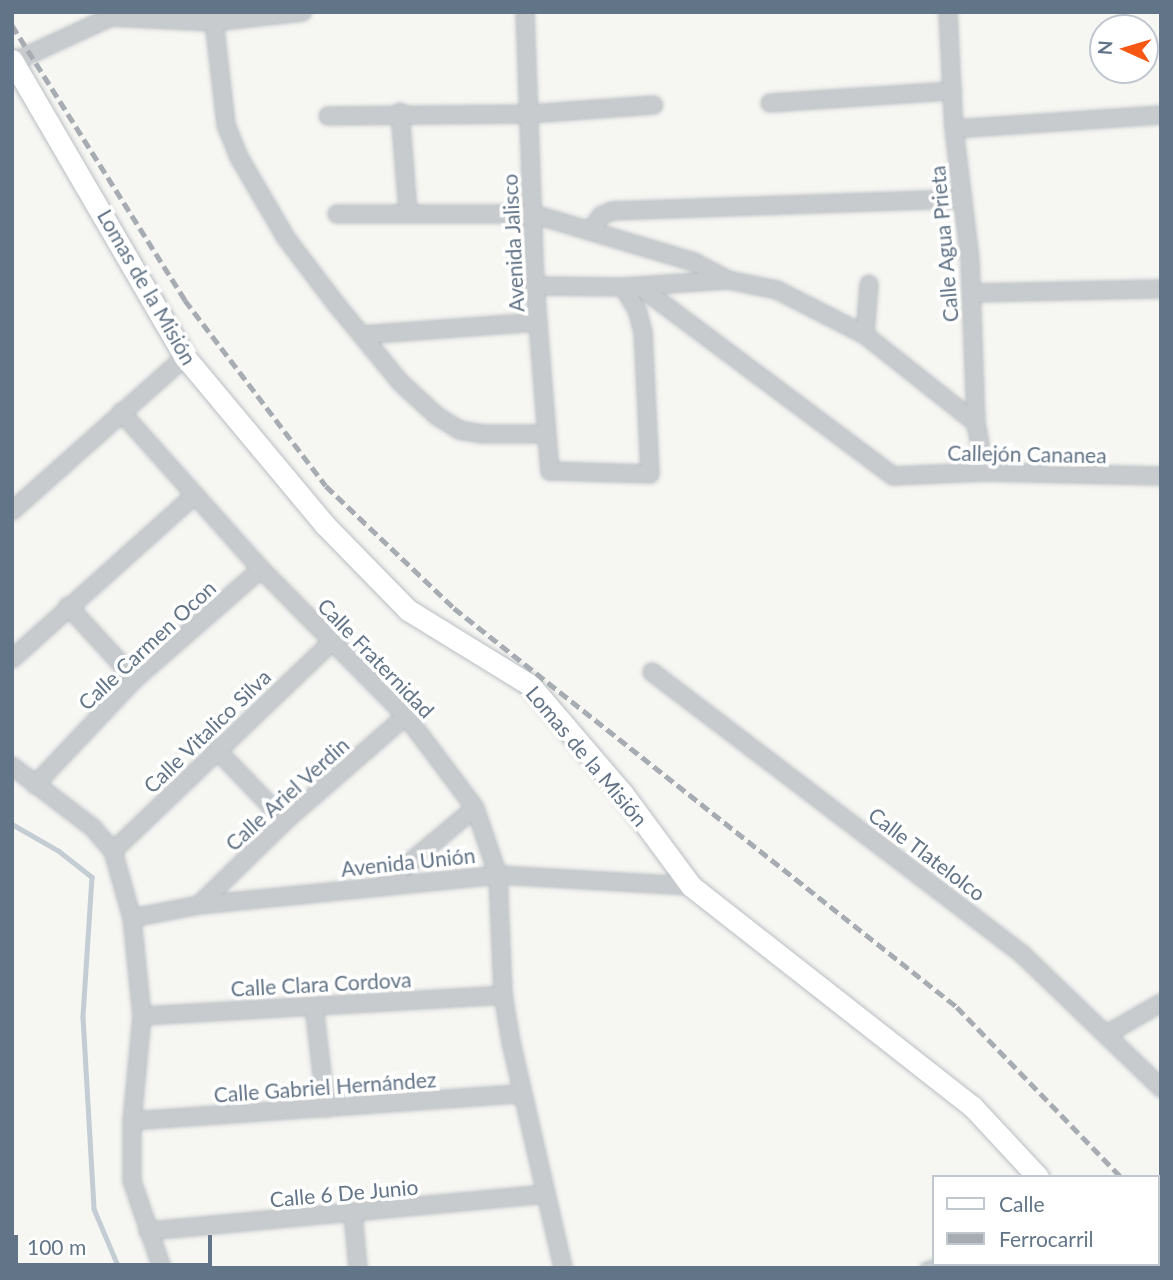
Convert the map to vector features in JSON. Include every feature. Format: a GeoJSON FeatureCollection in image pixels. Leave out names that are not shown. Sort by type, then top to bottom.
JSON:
{"type":"FeatureCollection","features":[{"type":"Feature","properties":{"kind":"street"},"geometry":{"type":"LineString","coordinates":[[13,61],[111,15],[213,17],[302,12]]}},
{"type":"Feature","properties":{"kind":"street","name":"Avenida Jalisco"},"geometry":{"type":"LineString","coordinates":[[525,12],[535,286],[550,471],[650,474],[643,332],[631,286]]}},
{"type":"Feature","properties":{"kind":"street","name":"Calle Agua Prieta"},"geometry":{"type":"LineString","coordinates":[[948,12],[954,129],[971,293],[976,423],[985,472]]}},
{"type":"Feature","properties":{"kind":"street"},"geometry":{"type":"LineString","coordinates":[[213,17],[226,125],[240,159],[286,238],[362,335],[400,382],[437,416],[459,430],[546,435]]}},
{"type":"Feature","properties":{"kind":"street","name":"Lomas de la Misión"},"geometry":{"type":"LineString","coordinates":[[13,61],[185,357],[325,524],[408,610],[530,685],[623,794],[691,886],[972,1106],[1032,1173]]}},
{"type":"Feature","properties":{"kind":"street"},"geometry":{"type":"LineString","coordinates":[[770,103],[953,91]]}},
{"type":"Feature","properties":{"kind":"street"},"geometry":{"type":"LineString","coordinates":[[328,116],[400,111],[528,114],[654,105]]}},
{"type":"Feature","properties":{"kind":"street"},"geometry":{"type":"LineString","coordinates":[[400,111],[408,212]]}},
{"type":"Feature","properties":{"kind":"street"},"geometry":{"type":"LineString","coordinates":[[954,129],[1161,116]]}},
{"type":"Feature","properties":{"kind":"street"},"geometry":{"type":"LineString","coordinates":[[590,231],[601,216],[612,211],[962,199]]}},
{"type":"Feature","properties":{"kind":"street"},"geometry":{"type":"LineString","coordinates":[[337,214],[533,214],[694,262],[728,280]]}},
{"type":"Feature","properties":{"kind":"street"},"geometry":{"type":"LineString","coordinates":[[535,286],[631,286],[728,280],[777,290],[865,335],[976,423]]}},
{"type":"Feature","properties":{"kind":"street"},"geometry":{"type":"LineString","coordinates":[[865,335],[869,284]]}},
{"type":"Feature","properties":{"kind":"street","name":"Callejón Cananea"},"geometry":{"type":"LineString","coordinates":[[631,286],[893,476],[985,472],[1160,477]]}},
{"type":"Feature","properties":{"kind":"street"},"geometry":{"type":"LineString","coordinates":[[971,293],[1161,289]]}},
{"type":"Feature","properties":{"kind":"street"},"geometry":{"type":"LineString","coordinates":[[362,335],[538,323]]}},
{"type":"Feature","properties":{"kind":"street"},"geometry":{"type":"LineString","coordinates":[[12,511],[185,357]]}},
{"type":"Feature","properties":{"kind":"street","name":"Calle Fraternidad"},"geometry":{"type":"LineString","coordinates":[[121,412],[261,569],[406,716],[475,808],[498,875],[503,995],[520,1094],[563,1268]]}},
{"type":"Feature","properties":{"kind":"street"},"geometry":{"type":"LineString","coordinates":[[12,659],[195,495]]}},
{"type":"Feature","properties":{"kind":"street","name":"Calle Carmen Ocon"},"geometry":{"type":"LineString","coordinates":[[35,785],[135,679],[261,569]]}},
{"type":"Feature","properties":{"kind":"street"},"geometry":{"type":"LineString","coordinates":[[68,606],[135,679]]}},
{"type":"Feature","properties":{"kind":"street","name":"Calle Vitalico Silva"},"geometry":{"type":"LineString","coordinates":[[113,851],[216,749],[332,642]]}},
{"type":"Feature","properties":{"kind":"street","name":"Calle Tlatelolco"},"geometry":{"type":"LineString","coordinates":[[652,673],[1023,955],[1161,1088]]}},
{"type":"Feature","properties":{"kind":"street","name":"Calle Ariel Verdin"},"geometry":{"type":"LineString","coordinates":[[199,905],[285,821],[406,716]]}},
{"type":"Feature","properties":{"kind":"street"},"geometry":{"type":"LineString","coordinates":[[216,749],[285,821]]}},
{"type":"Feature","properties":{"kind":"street"},"geometry":{"type":"LineString","coordinates":[[12,766],[93,828],[113,851],[132,918],[142,1016],[132,1121],[132,1181],[162,1268]]}},
{"type":"Feature","properties":{"kind":"street"},"geometry":{"type":"LineString","coordinates":[[382,886],[475,808]]}},
{"type":"Feature","properties":{"kind":"street","name":"Avenida Unión"},"geometry":{"type":"LineString","coordinates":[[132,918],[199,905],[498,875],[691,886]]}},
{"type":"Feature","properties":{"kind":"street","name":"Calle Clara Cordova"},"geometry":{"type":"LineString","coordinates":[[142,1016],[503,995]]}},
{"type":"Feature","properties":{"kind":"street"},"geometry":{"type":"LineString","coordinates":[[1107,1034],[1161,1003]]}},
{"type":"Feature","properties":{"kind":"street"},"geometry":{"type":"LineString","coordinates":[[314,1006],[326,1108]]}},
{"type":"Feature","properties":{"kind":"street","name":"Calle Gabriel Hernández"},"geometry":{"type":"LineString","coordinates":[[132,1121],[520,1094]]}},
{"type":"Feature","properties":{"kind":"street","name":"Calle 6 De Junio"},"geometry":{"type":"LineString","coordinates":[[148,1231],[544,1194]]}},
{"type":"Feature","properties":{"kind":"street"},"geometry":{"type":"LineString","coordinates":[[352,1214],[358,1268]]}},
{"type":"Feature","properties":{"kind":"waterway"},"geometry":{"type":"LineString","coordinates":[[12,824],[59,851],[92,877],[83,1017],[94,1209],[119,1268]]}},
{"type":"Feature","properties":{"kind":"railway"},"geometry":{"type":"LineString","coordinates":[[12,25],[185,300],[326,486],[454,608],[957,1007],[1119,1175]]}}]}
